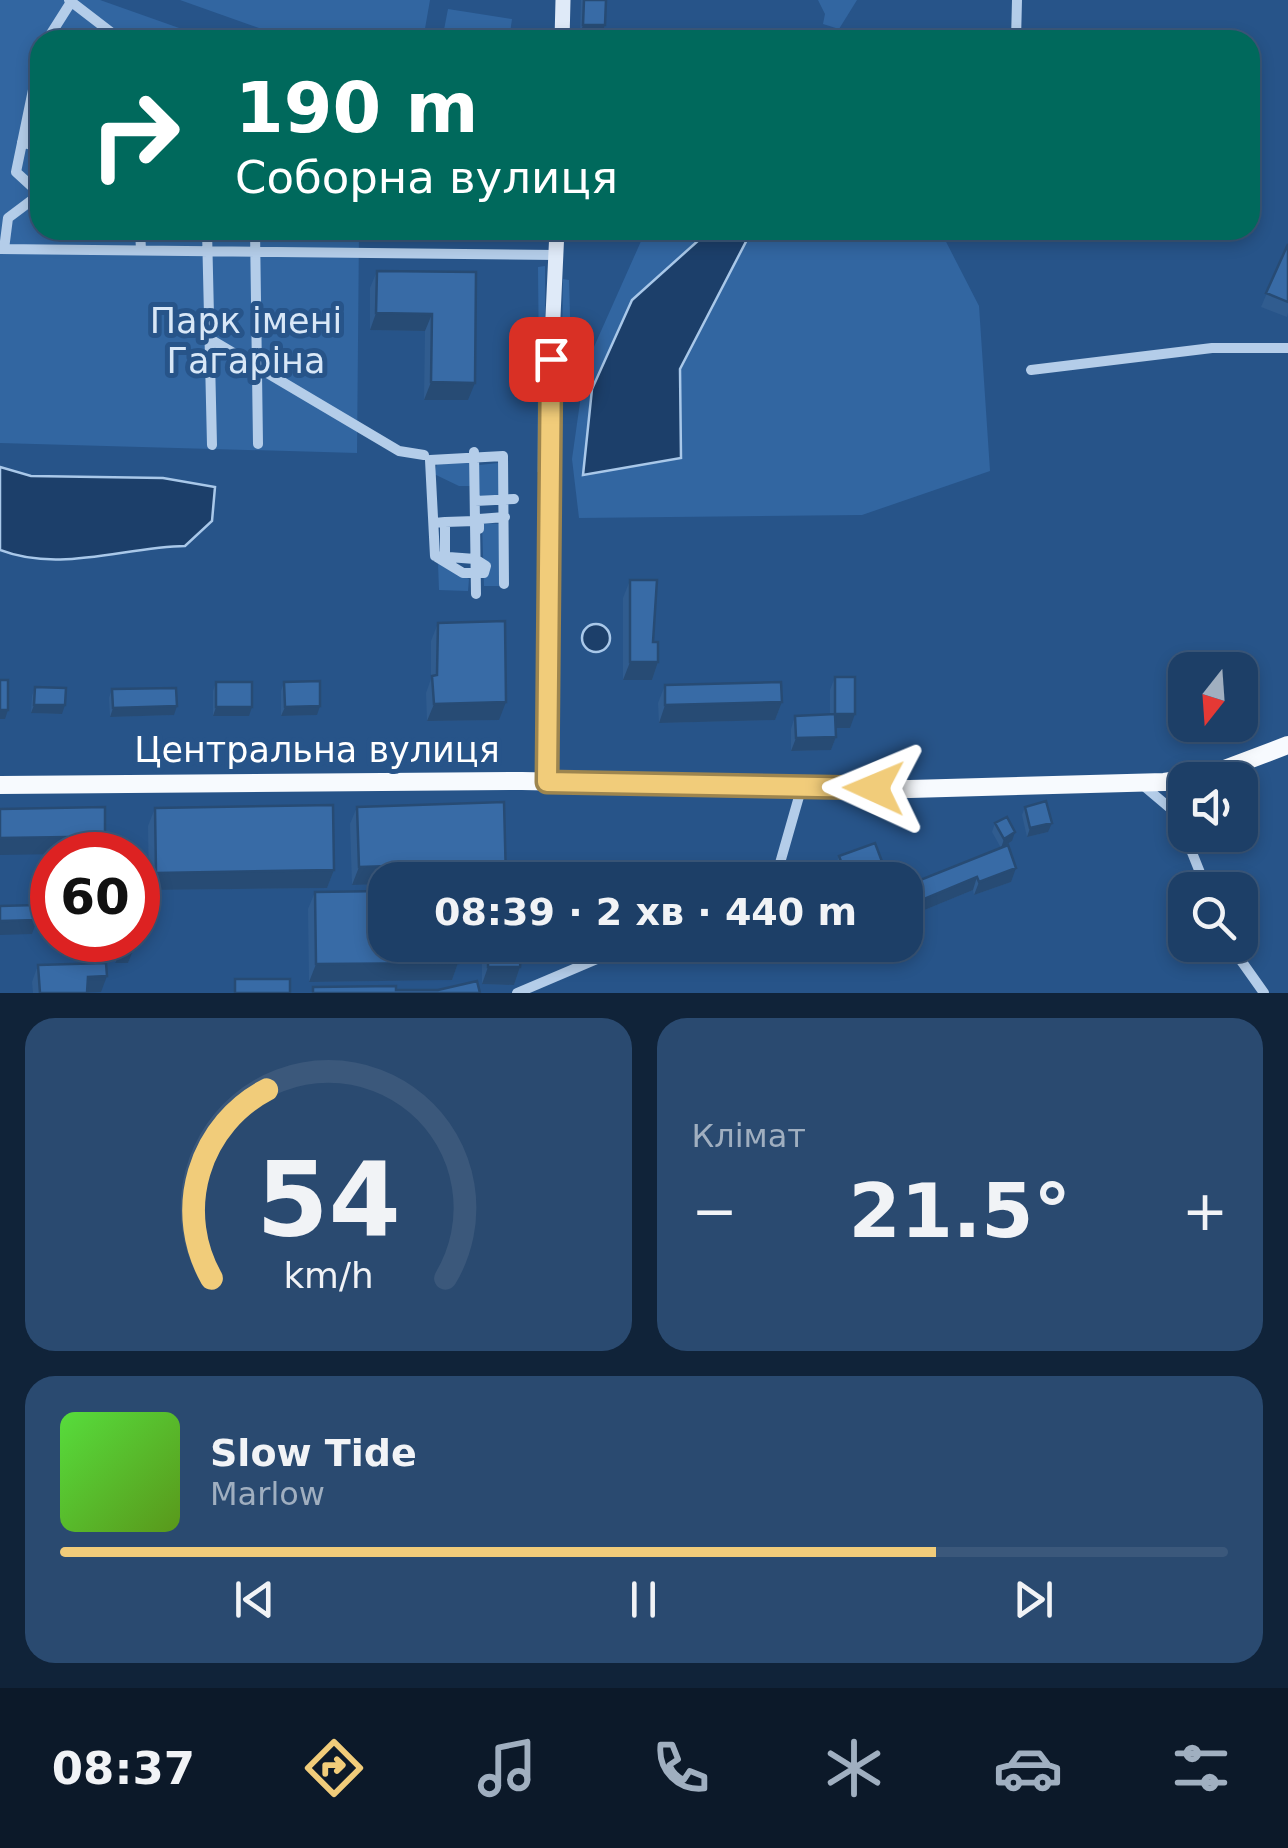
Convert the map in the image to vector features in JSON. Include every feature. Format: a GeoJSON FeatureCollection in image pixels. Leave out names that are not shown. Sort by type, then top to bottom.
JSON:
{"type":"FeatureCollection","features":[{"type":"Feature","properties":{"kind":"main road","name":"Центральна вулиця"},"geometry":{"type":"LineString","coordinates":[[1240,762],[1288,745]]}},
{"type":"Feature","properties":{"kind":"main road","name":"Центральна вулиця"},"geometry":{"type":"LineString","coordinates":[[0,784],[547,782],[802,786],[1168,781]]}},
{"type":"Feature","properties":{"kind":"street"},"geometry":{"type":"LineString","coordinates":[[562,30],[563,0]]}},
{"type":"Feature","properties":{"kind":"street"},"geometry":{"type":"LineString","coordinates":[[1016,30],[1017,0]]}},
{"type":"Feature","properties":{"kind":"street"},"geometry":{"type":"LineString","coordinates":[[53,30],[70,1],[106,30]]}},
{"type":"Feature","properties":{"kind":"street"},"geometry":{"type":"LineString","coordinates":[[30,113],[16,172],[30,185]]}},
{"type":"Feature","properties":{"kind":"street"},"geometry":{"type":"LineString","coordinates":[[22,142],[30,145]]}},
{"type":"Feature","properties":{"kind":"street"},"geometry":{"type":"LineString","coordinates":[[30,202],[8,218],[2,249],[556,255]]}},
{"type":"Feature","properties":{"kind":"street"},"geometry":{"type":"LineString","coordinates":[[140,240],[140,250]]}},
{"type":"Feature","properties":{"kind":"street"},"geometry":{"type":"LineString","coordinates":[[207,240],[212,444]]}},
{"type":"Feature","properties":{"kind":"street"},"geometry":{"type":"LineString","coordinates":[[254,240],[258,444]]}},
{"type":"Feature","properties":{"kind":"street"},"geometry":{"type":"LineString","coordinates":[[547,782],[551,359],[557,240]]}},
{"type":"Feature","properties":{"kind":"street"},"geometry":{"type":"LineString","coordinates":[[210,339],[400,451],[424,455]]}},
{"type":"Feature","properties":{"kind":"street"},"geometry":{"type":"LineString","coordinates":[[1030,370],[1212,348],[1288,348]]}},
{"type":"Feature","properties":{"kind":"street"},"geometry":{"type":"LineString","coordinates":[[474,450],[476,594]]}},
{"type":"Feature","properties":{"kind":"street"},"geometry":{"type":"LineString","coordinates":[[476,559],[486,566],[480,575],[462,574],[440,557],[430,460],[503,456],[504,584]]}},
{"type":"Feature","properties":{"kind":"street"},"geometry":{"type":"LineString","coordinates":[[474,501],[514,500]]}},
{"type":"Feature","properties":{"kind":"street"},"geometry":{"type":"LineString","coordinates":[[475,542],[480,539],[479,519],[505,517]]}},
{"type":"Feature","properties":{"kind":"street"},"geometry":{"type":"LineString","coordinates":[[439,523],[475,521]]}},
{"type":"Feature","properties":{"kind":"street"},"geometry":{"type":"LineString","coordinates":[[1136,782],[1168,805]]}},
{"type":"Feature","properties":{"kind":"street"},"geometry":{"type":"LineString","coordinates":[[780,862],[802,786]]}},
{"type":"Feature","properties":{"kind":"street"},"geometry":{"type":"LineString","coordinates":[[517,993],[590,962]]}},
{"type":"Feature","properties":{"kind":"street"},"geometry":{"type":"LineString","coordinates":[[1242,962],[1264,993]]}},
{"type":"Feature","properties":{"kind":"green space","name":"Парк імені Гагаріна"},"geometry":{"type":"Polygon","coordinates":[[[0,0],[100,0],[185,30],[30,30],[30,240],[359,240],[357,453],[0,443],[0,0]]]}},
{"type":"Feature","properties":{"kind":"green space"},"geometry":{"type":"Polygon","coordinates":[[[180,0],[430,0],[425,30],[265,30],[180,0]]]}},
{"type":"Feature","properties":{"kind":"green space"},"geometry":{"type":"Polygon","coordinates":[[[818,0],[857,0],[839,29],[823,24],[825,14],[818,0]]]}},
{"type":"Feature","properties":{"kind":"green space"},"geometry":{"type":"Polygon","coordinates":[[[448,9],[512,19],[510,30],[444,30],[448,9]]]}},
{"type":"Feature","properties":{"kind":"green space"},"geometry":{"type":"Polygon","coordinates":[[[642,240],[699,240],[632,300],[681,458],[680,369],[747,240],[945,240],[979,306],[990,471],[862,515],[579,518],[572,459],[585,367],[642,240]]]}},
{"type":"Feature","properties":{"kind":"green space"},"geometry":{"type":"Polygon","coordinates":[[[545,266],[545,366],[539,366],[538,267],[545,266]]]}},
{"type":"Feature","properties":{"kind":"green space"},"geometry":{"type":"Polygon","coordinates":[[[563,279],[569,280],[571,351],[562,350],[563,279]]]}},
{"type":"Feature","properties":{"kind":"green space"},"geometry":{"type":"Polygon","coordinates":[[[538,381],[545,381],[546,474],[537,472],[538,381]]]}},
{"type":"Feature","properties":{"kind":"green space"},"geometry":{"type":"Polygon","coordinates":[[[472,462],[471,486],[459,486],[434,474],[437,464],[472,462]]]}},
{"type":"Feature","properties":{"kind":"green space"},"geometry":{"type":"Polygon","coordinates":[[[498,463],[500,495],[479,496],[479,465],[498,463]]]}},
{"type":"Feature","properties":{"kind":"green space"},"geometry":{"type":"Polygon","coordinates":[[[482,523],[501,524],[501,586],[484,586],[482,523]]]}},
{"type":"Feature","properties":{"kind":"green space"},"geometry":{"type":"Polygon","coordinates":[[[438,563],[469,579],[468,591],[439,590],[438,563]]]}},
{"type":"Feature","properties":{"kind":"shaded area"},"geometry":{"type":"Polygon","coordinates":[[[699,240],[747,240],[680,369],[681,458],[583,475],[592,389],[632,300],[699,240]]]}},
{"type":"Feature","properties":{"kind":"shaded area"},"geometry":{"type":"Polygon","coordinates":[[[0,467],[31,476],[163,478],[215,487],[212,521],[185,546],[68,559],[22,556],[0,550],[0,467]]]}},
{"type":"Feature","properties":{"kind":"shaded area"},"geometry":{"type":"Polygon","coordinates":[[[596,624],[606,628],[610,638],[606,648],[596,652],[586,648],[582,638],[586,628],[596,624]]]}},
{"type":"Feature","properties":{"kind":"building"},"geometry":{"type":"Polygon","coordinates":[[[584,0],[606,0],[605,25],[583,25],[584,0]]]}},
{"type":"Feature","properties":{"kind":"building"},"geometry":{"type":"Polygon","coordinates":[[[1288,244],[1288,302],[1266,293],[1288,244]]]}},
{"type":"Feature","properties":{"kind":"building"},"geometry":{"type":"Polygon","coordinates":[[[377,271],[476,272],[475,383],[431,382],[432,314],[376,313],[377,271]]]}},
{"type":"Feature","properties":{"kind":"building"},"geometry":{"type":"Polygon","coordinates":[[[630,580],[657,580],[653,642],[658,642],[658,662],[630,662],[630,580]]]}},
{"type":"Feature","properties":{"kind":"building"},"geometry":{"type":"Polygon","coordinates":[[[505,621],[506,702],[434,704],[432,676],[437,675],[438,623],[505,621]]]}},
{"type":"Feature","properties":{"kind":"building"},"geometry":{"type":"Polygon","coordinates":[[[835,677],[855,677],[855,714],[835,714],[835,677]]]}},
{"type":"Feature","properties":{"kind":"building"},"geometry":{"type":"Polygon","coordinates":[[[0,680],[8,680],[8,710],[0,710],[0,680]]]}},
{"type":"Feature","properties":{"kind":"building"},"geometry":{"type":"Polygon","coordinates":[[[320,681],[320,706],[285,707],[284,682],[320,681]]]}},
{"type":"Feature","properties":{"kind":"building"},"geometry":{"type":"Polygon","coordinates":[[[216,682],[252,682],[252,707],[216,707],[216,682]]]}},
{"type":"Feature","properties":{"kind":"building"},"geometry":{"type":"Polygon","coordinates":[[[781,682],[782,702],[665,705],[665,685],[781,682]]]}},
{"type":"Feature","properties":{"kind":"building"},"geometry":{"type":"Polygon","coordinates":[[[35,687],[66,688],[65,705],[34,705],[35,687]]]}},
{"type":"Feature","properties":{"kind":"building"},"geometry":{"type":"Polygon","coordinates":[[[176,688],[177,706],[113,708],[112,689],[176,688]]]}},
{"type":"Feature","properties":{"kind":"building"},"geometry":{"type":"Polygon","coordinates":[[[835,714],[836,737],[796,738],[795,716],[835,714]]]}},
{"type":"Feature","properties":{"kind":"building"},"geometry":{"type":"Polygon","coordinates":[[[1046,801],[1052,823],[1030,828],[1025,807],[1046,801]]]}},
{"type":"Feature","properties":{"kind":"building"},"geometry":{"type":"Polygon","coordinates":[[[504,802],[506,862],[368,862],[368,867],[359,867],[357,807],[504,802]]]}},
{"type":"Feature","properties":{"kind":"building"},"geometry":{"type":"Polygon","coordinates":[[[333,805],[334,870],[160,873],[160,832],[155,832],[155,808],[333,805]]]}},
{"type":"Feature","properties":{"kind":"building"},"geometry":{"type":"Polygon","coordinates":[[[105,807],[105,832],[30,832],[30,838],[0,838],[0,809],[105,807]]]}},
{"type":"Feature","properties":{"kind":"building"},"geometry":{"type":"Polygon","coordinates":[[[1007,817],[1015,832],[1004,839],[995,823],[1007,817]]]}},
{"type":"Feature","properties":{"kind":"building"},"geometry":{"type":"Polygon","coordinates":[[[875,843],[882,862],[841,862],[839,856],[875,843]]]}},
{"type":"Feature","properties":{"kind":"building"},"geometry":{"type":"Polygon","coordinates":[[[1008,845],[1016,868],[979,882],[977,877],[923,900],[923,879],[1008,845]]]}},
{"type":"Feature","properties":{"kind":"building"},"geometry":{"type":"Polygon","coordinates":[[[368,891],[368,962],[458,963],[316,964],[315,892],[368,891]]]}},
{"type":"Feature","properties":{"kind":"building"},"geometry":{"type":"Polygon","coordinates":[[[30,905],[30,920],[0,921],[0,906],[30,905]]]}},
{"type":"Feature","properties":{"kind":"building"},"geometry":{"type":"Polygon","coordinates":[[[488,962],[520,962],[520,967],[488,967],[488,962]]]}},
{"type":"Feature","properties":{"kind":"building"},"geometry":{"type":"Polygon","coordinates":[[[106,963],[107,976],[88,977],[87,993],[40,993],[38,965],[106,963]]]}},
{"type":"Feature","properties":{"kind":"building"},"geometry":{"type":"Polygon","coordinates":[[[235,979],[290,979],[290,993],[235,993],[235,979]]]}},
{"type":"Feature","properties":{"kind":"building"},"geometry":{"type":"Polygon","coordinates":[[[477,981],[480,993],[313,993],[313,987],[438,990],[477,981]]]}},
{"type":"Feature","properties":{"kind":"route"},"geometry":{"type":"LineString","coordinates":[[551,359],[547,782],[874,788]]}}]}
